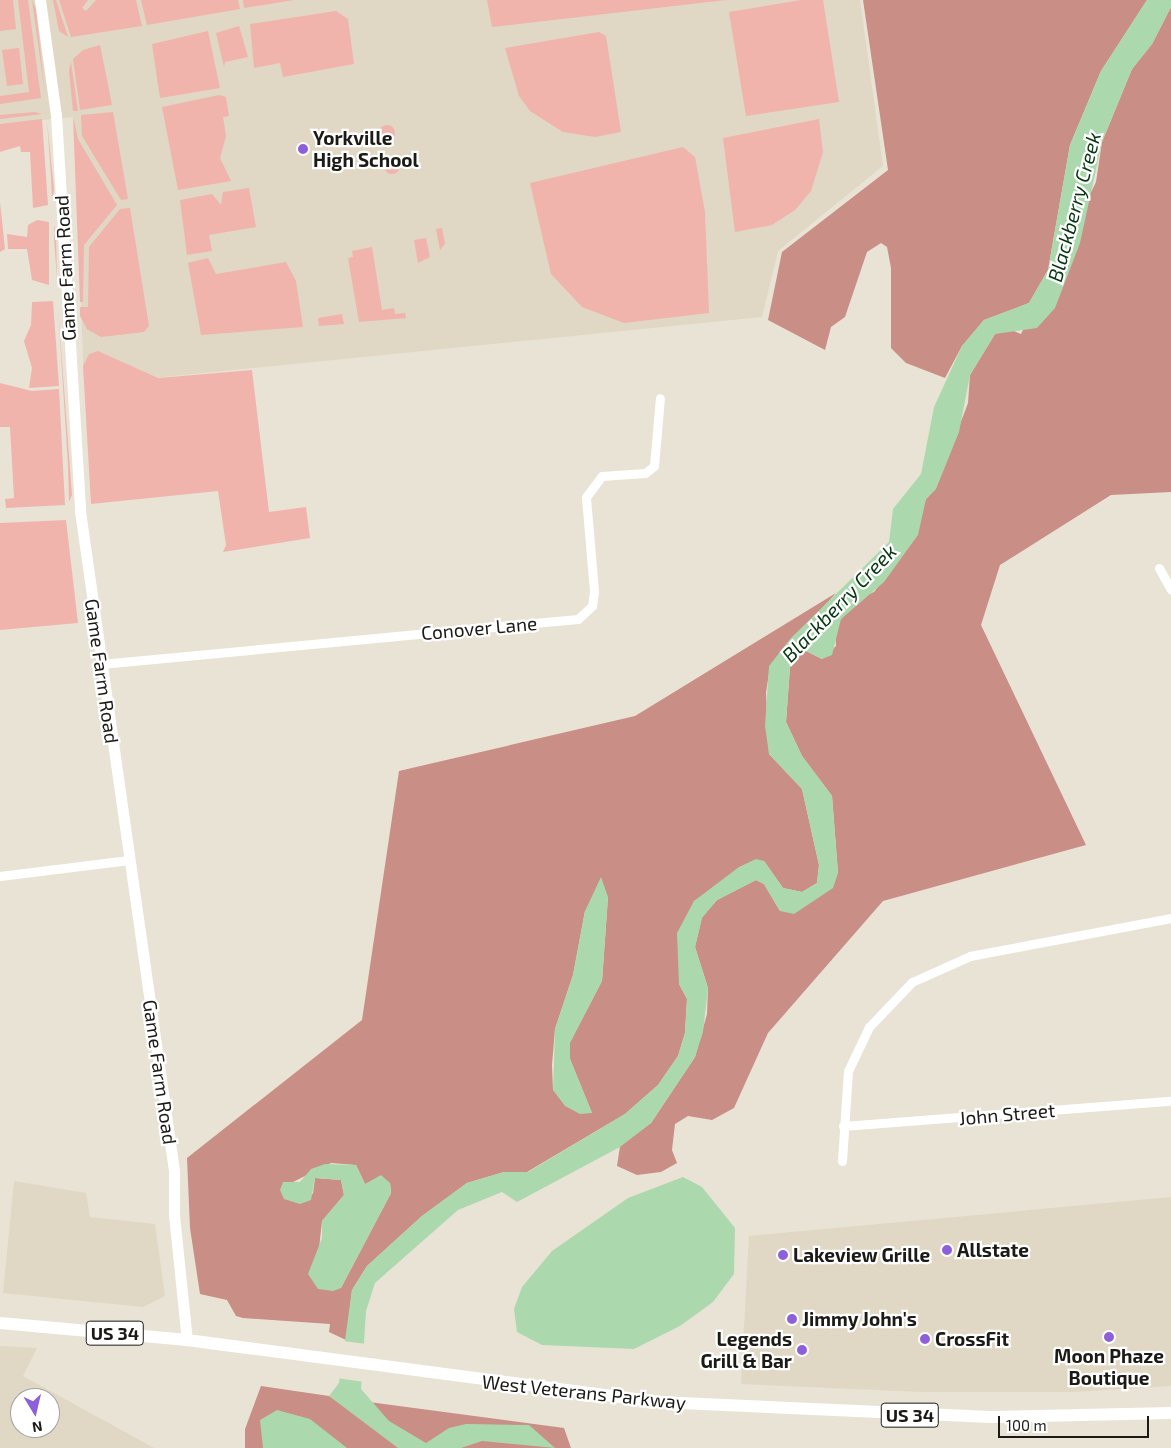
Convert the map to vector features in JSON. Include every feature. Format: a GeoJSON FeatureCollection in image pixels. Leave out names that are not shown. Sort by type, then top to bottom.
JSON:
{"type":"FeatureCollection","features":[{"type":"Feature","properties":{"kind":"main road","name":"West Veterans Parkway"},"geometry":{"type":"LineString","coordinates":[[0,1323],[187,1340],[558,1392],[772,1409],[991,1417],[1171,1413]]}},
{"type":"Feature","properties":{"kind":"street","name":"Game Farm Road"},"geometry":{"type":"LineString","coordinates":[[40,0],[56,115],[80,511],[100,664],[174,1171],[174,1215],[187,1340]]}},
{"type":"Feature","properties":{"kind":"street","name":"Conover Lane"},"geometry":{"type":"LineString","coordinates":[[100,664],[578,619],[592,606],[594,590],[586,497],[602,476],[645,473],[654,466],[660,398]]}},
{"type":"Feature","properties":{"kind":"street"},"geometry":{"type":"LineString","coordinates":[[1160,568],[1171,590]]}},
{"type":"Feature","properties":{"kind":"street"},"geometry":{"type":"LineString","coordinates":[[0,876],[129,860]]}},
{"type":"Feature","properties":{"kind":"street"},"geometry":{"type":"LineString","coordinates":[[842,1161],[843,1093],[858,1047],[882,1010],[912,982],[970,956],[1171,918]]}},
{"type":"Feature","properties":{"kind":"street","name":"John Street"},"geometry":{"type":"LineString","coordinates":[[843,1126],[1171,1101]]}},
{"type":"Feature","properties":{"kind":"shaded area","name":"Yorkville High School"},"geometry":{"type":"Polygon","coordinates":[[[0,0],[860,0],[883,166],[778,251],[762,317],[84,385],[74,117],[0,124],[0,0]]]}},
{"type":"Feature","properties":{"kind":"shaded area"},"geometry":{"type":"Polygon","coordinates":[[[0,0],[13,0],[16,29],[0,31],[0,0]]]}},
{"type":"Feature","properties":{"kind":"shaded area"},"geometry":{"type":"Polygon","coordinates":[[[18,0],[28,0],[41,98],[0,104],[0,96],[29,92],[18,0]]]}},
{"type":"Feature","properties":{"kind":"shaded area"},"geometry":{"type":"Polygon","coordinates":[[[32,0],[36,10],[45,94],[32,0]]]}},
{"type":"Feature","properties":{"kind":"shaded area"},"geometry":{"type":"Polygon","coordinates":[[[53,0],[56,0],[68,37],[59,31],[53,0]]]}},
{"type":"Feature","properties":{"kind":"shaded area"},"geometry":{"type":"Polygon","coordinates":[[[59,0],[88,0],[82,8],[86,11],[96,0],[136,0],[142,26],[71,37],[59,0]]]}},
{"type":"Feature","properties":{"kind":"shaded area"},"geometry":{"type":"Polygon","coordinates":[[[141,0],[238,0],[240,9],[147,25],[141,0]]]}},
{"type":"Feature","properties":{"kind":"shaded area"},"geometry":{"type":"Polygon","coordinates":[[[243,0],[294,0],[244,8],[243,0]]]}},
{"type":"Feature","properties":{"kind":"shaded area"},"geometry":{"type":"Polygon","coordinates":[[[487,0],[726,0],[492,27],[487,0]]]}},
{"type":"Feature","properties":{"kind":"shaded area"},"geometry":{"type":"Polygon","coordinates":[[[801,0],[823,0],[839,102],[746,116],[729,12],[801,0]]]}},
{"type":"Feature","properties":{"kind":"shaded area"},"geometry":{"type":"Polygon","coordinates":[[[863,0],[1147,0],[1101,71],[1070,145],[1048,270],[1029,303],[984,320],[962,346],[945,378],[906,363],[891,348],[891,268],[887,247],[881,243],[867,252],[845,317],[831,327],[825,350],[768,320],[782,252],[888,170],[863,0]]]}},
{"type":"Feature","properties":{"kind":"shaded area"},"geometry":{"type":"Polygon","coordinates":[[[1171,7],[1171,492],[1111,495],[1000,565],[981,625],[1086,845],[883,901],[768,1033],[734,1108],[712,1120],[688,1116],[675,1124],[672,1150],[677,1163],[661,1172],[637,1175],[617,1166],[620,1146],[651,1123],[695,1057],[707,1014],[708,988],[695,947],[702,917],[717,900],[756,880],[764,884],[780,911],[838,873],[832,796],[802,756],[786,722],[790,667],[804,650],[822,659],[836,646],[835,629],[841,619],[860,598],[874,592],[895,564],[926,499],[936,488],[968,403],[970,375],[995,334],[1009,329],[1021,334],[1096,182],[1102,142],[1132,69],[1152,44],[1171,7]]]}},
{"type":"Feature","properties":{"kind":"shaded area"},"geometry":{"type":"Polygon","coordinates":[[[336,11],[348,19],[354,64],[283,77],[280,63],[254,68],[250,24],[336,11]]]}},
{"type":"Feature","properties":{"kind":"shaded area"},"geometry":{"type":"Polygon","coordinates":[[[239,26],[248,57],[225,62],[224,67],[216,33],[239,26]]]}},
{"type":"Feature","properties":{"kind":"shaded area"},"geometry":{"type":"Polygon","coordinates":[[[208,31],[220,88],[160,98],[152,44],[208,31]]]}},
{"type":"Feature","properties":{"kind":"shaded area"},"geometry":{"type":"Polygon","coordinates":[[[599,32],[606,36],[621,132],[595,137],[563,132],[530,111],[519,96],[505,48],[599,32]]]}},
{"type":"Feature","properties":{"kind":"shaded area"},"geometry":{"type":"Polygon","coordinates":[[[100,45],[112,105],[80,110],[73,59],[83,50],[100,45]]]}},
{"type":"Feature","properties":{"kind":"shaded area"},"geometry":{"type":"Polygon","coordinates":[[[19,48],[23,84],[7,86],[2,50],[19,48]]]}},
{"type":"Feature","properties":{"kind":"shaded area"},"geometry":{"type":"Polygon","coordinates":[[[71,62],[78,111],[73,111],[69,71],[71,62]]]}},
{"type":"Feature","properties":{"kind":"shaded area"},"geometry":{"type":"Polygon","coordinates":[[[219,95],[226,97],[229,116],[223,117],[226,136],[220,158],[231,181],[178,190],[162,107],[219,95]]]}},
{"type":"Feature","properties":{"kind":"shaded area"},"geometry":{"type":"Polygon","coordinates":[[[35,112],[42,114],[0,119],[0,115],[35,112]]]}},
{"type":"Feature","properties":{"kind":"shaded area"},"geometry":{"type":"Polygon","coordinates":[[[113,112],[128,199],[121,200],[82,136],[81,115],[113,112]]]}},
{"type":"Feature","properties":{"kind":"shaded area"},"geometry":{"type":"Polygon","coordinates":[[[73,116],[78,139],[117,205],[84,245],[83,302],[80,302],[73,116]]]}},
{"type":"Feature","properties":{"kind":"shaded area"},"geometry":{"type":"Polygon","coordinates":[[[42,119],[48,205],[33,208],[30,152],[21,152],[20,146],[0,152],[0,124],[42,119]]]}},
{"type":"Feature","properties":{"kind":"shaded area"},"geometry":{"type":"Polygon","coordinates":[[[819,119],[823,152],[811,191],[795,210],[772,225],[735,232],[723,138],[819,119]]]}},
{"type":"Feature","properties":{"kind":"shaded area"},"geometry":{"type":"Polygon","coordinates":[[[47,120],[54,190],[52,201],[51,177],[47,120]]]}},
{"type":"Feature","properties":{"kind":"shaded area"},"geometry":{"type":"Polygon","coordinates":[[[384,125],[390,125],[395,130],[393,139],[384,141],[379,136],[379,130],[384,125]]]}},
{"type":"Feature","properties":{"kind":"shaded area"},"geometry":{"type":"Polygon","coordinates":[[[683,147],[695,157],[705,212],[709,313],[624,323],[582,307],[551,274],[530,183],[683,147]]]}},
{"type":"Feature","properties":{"kind":"shaded area"},"geometry":{"type":"Polygon","coordinates":[[[389,158],[395,158],[400,163],[398,172],[389,174],[384,169],[384,163],[389,158]]]}},
{"type":"Feature","properties":{"kind":"shaded area"},"geometry":{"type":"Polygon","coordinates":[[[249,188],[256,227],[209,235],[212,251],[187,255],[180,200],[212,194],[221,205],[223,192],[249,188]]]}},
{"type":"Feature","properties":{"kind":"shaded area"},"geometry":{"type":"Polygon","coordinates":[[[0,202],[5,249],[0,252],[0,202]]]}},
{"type":"Feature","properties":{"kind":"shaded area"},"geometry":{"type":"Polygon","coordinates":[[[130,208],[149,326],[144,332],[101,337],[87,329],[80,316],[80,307],[88,307],[89,247],[120,209],[130,208]]]}},
{"type":"Feature","properties":{"kind":"shaded area"},"geometry":{"type":"Polygon","coordinates":[[[37,220],[49,222],[49,285],[32,280],[27,249],[8,249],[7,234],[27,237],[28,225],[37,220]]]}},
{"type":"Feature","properties":{"kind":"shaded area"},"geometry":{"type":"Polygon","coordinates":[[[54,225],[56,233],[57,280],[54,237],[54,225]]]}},
{"type":"Feature","properties":{"kind":"shaded area"},"geometry":{"type":"Polygon","coordinates":[[[442,228],[445,244],[440,250],[436,229],[442,228]]]}},
{"type":"Feature","properties":{"kind":"shaded area"},"geometry":{"type":"Polygon","coordinates":[[[426,238],[430,257],[418,263],[414,240],[426,238]]]}},
{"type":"Feature","properties":{"kind":"shaded area"},"geometry":{"type":"Polygon","coordinates":[[[372,247],[382,310],[394,308],[395,314],[405,313],[406,318],[359,322],[348,258],[353,257],[352,251],[372,247]]]}},
{"type":"Feature","properties":{"kind":"shaded area"},"geometry":{"type":"Polygon","coordinates":[[[208,258],[216,274],[286,262],[296,281],[303,327],[201,335],[188,263],[208,258]]]}},
{"type":"Feature","properties":{"kind":"shaded area"},"geometry":{"type":"Polygon","coordinates":[[[53,301],[59,386],[29,388],[32,368],[24,341],[31,325],[32,302],[53,301]]]}},
{"type":"Feature","properties":{"kind":"shaded area"},"geometry":{"type":"Polygon","coordinates":[[[58,307],[72,495],[69,502],[68,465],[58,307]]]}},
{"type":"Feature","properties":{"kind":"shaded area"},"geometry":{"type":"Polygon","coordinates":[[[342,314],[344,324],[319,326],[318,318],[342,314]]]}},
{"type":"Feature","properties":{"kind":"shaded area"},"geometry":{"type":"Polygon","coordinates":[[[98,351],[158,378],[252,370],[269,512],[306,507],[310,538],[223,552],[226,545],[218,491],[91,504],[83,366],[89,354],[98,351]]]}},
{"type":"Feature","properties":{"kind":"shaded area"},"geometry":{"type":"Polygon","coordinates":[[[0,383],[32,391],[59,389],[65,505],[6,508],[5,499],[14,498],[10,427],[0,427],[0,383]]]}},
{"type":"Feature","properties":{"kind":"shaded area"},"geometry":{"type":"Polygon","coordinates":[[[66,520],[78,623],[0,630],[0,523],[66,520]]]}},
{"type":"Feature","properties":{"kind":"shaded area"},"geometry":{"type":"Polygon","coordinates":[[[836,593],[770,666],[766,693],[769,754],[802,789],[819,865],[817,883],[802,892],[783,888],[764,861],[694,901],[679,984],[687,999],[685,1033],[678,1056],[658,1085],[625,1114],[527,1172],[504,1172],[467,1183],[422,1216],[367,1266],[352,1290],[346,1340],[329,1332],[330,1324],[243,1318],[236,1316],[227,1300],[200,1294],[190,1228],[187,1158],[362,1020],[399,771],[635,716],[836,593]],[[608,897],[585,911],[573,975],[555,1029],[552,1065],[553,1090],[592,1113],[570,1059],[570,1042],[602,981],[608,897]],[[331,1163],[293,1182],[313,1194],[315,1178],[341,1180],[344,1195],[322,1221],[319,1249],[341,1288],[391,1193],[390,1183],[365,1184],[356,1165],[331,1163]]]}},
{"type":"Feature","properties":{"kind":"shaded area"},"geometry":{"type":"Polygon","coordinates":[[[14,1181],[86,1193],[90,1217],[155,1224],[165,1296],[143,1307],[3,1293],[14,1181]]]}},
{"type":"Feature","properties":{"kind":"shaded area"},"geometry":{"type":"Polygon","coordinates":[[[1171,1197],[1171,1386],[1075,1392],[921,1392],[741,1384],[749,1236],[1171,1197]]]}},
{"type":"Feature","properties":{"kind":"shaded area"},"geometry":{"type":"Polygon","coordinates":[[[0,1346],[37,1348],[23,1376],[45,1388],[10,1388],[10,1438],[60,1438],[60,1396],[154,1448],[0,1448],[0,1346]]]}},
{"type":"Feature","properties":{"kind":"shaded area"},"geometry":{"type":"Polygon","coordinates":[[[261,1386],[329,1396],[354,1412],[369,1402],[564,1428],[571,1448],[245,1448],[245,1429],[261,1386]]]}},
{"type":"Feature","properties":{"kind":"water","name":"Blackberry Creek"},"geometry":{"type":"Polygon","coordinates":[[[1147,0],[1171,0],[1171,7],[1152,44],[1132,69],[1102,142],[1080,243],[1055,308],[1037,328],[995,334],[970,375],[959,432],[936,489],[926,499],[918,535],[884,582],[841,619],[832,655],[822,659],[804,650],[790,667],[786,722],[802,756],[832,796],[838,873],[833,888],[794,914],[780,911],[764,884],[756,880],[717,900],[702,918],[695,947],[708,988],[703,1032],[695,1057],[651,1123],[620,1147],[517,1202],[502,1192],[458,1210],[375,1283],[366,1311],[361,1389],[389,1421],[426,1443],[449,1428],[466,1424],[529,1425],[555,1448],[482,1441],[461,1448],[398,1448],[329,1396],[339,1383],[352,1290],[367,1266],[422,1216],[467,1183],[504,1172],[528,1172],[625,1114],[658,1085],[678,1056],[685,1033],[687,999],[679,984],[677,933],[694,901],[739,867],[756,859],[764,861],[783,888],[802,892],[817,883],[819,865],[802,789],[769,754],[765,726],[769,666],[791,638],[889,542],[893,509],[921,474],[934,407],[962,346],[984,320],[1029,303],[1048,270],[1070,145],[1101,71],[1147,0]]]}},
{"type":"Feature","properties":{"kind":"water"},"geometry":{"type":"Polygon","coordinates":[[[601,877],[608,897],[602,981],[570,1043],[570,1059],[592,1113],[580,1114],[565,1106],[553,1090],[555,1029],[573,975],[585,911],[601,877]]]}},
{"type":"Feature","properties":{"kind":"water"},"geometry":{"type":"Polygon","coordinates":[[[325,1164],[356,1165],[365,1184],[381,1175],[390,1183],[391,1193],[341,1288],[333,1291],[318,1289],[308,1274],[322,1238],[322,1221],[344,1195],[341,1180],[315,1178],[311,1200],[300,1204],[284,1199],[280,1190],[283,1182],[300,1182],[311,1169],[325,1164]]]}},
{"type":"Feature","properties":{"kind":"water"},"geometry":{"type":"Polygon","coordinates":[[[683,1177],[702,1187],[735,1228],[734,1274],[713,1302],[680,1326],[634,1349],[542,1345],[517,1332],[514,1309],[522,1287],[552,1251],[628,1198],[683,1177]]]}},
{"type":"Feature","properties":{"kind":"water"},"geometry":{"type":"Polygon","coordinates":[[[277,1410],[310,1419],[347,1448],[263,1448],[260,1420],[277,1410]]]}},
{"type":"Feature","properties":{"kind":"pier"},"geometry":{"type":"Polygon","coordinates":[[[343,1341],[367,1344],[364,1382],[337,1378],[343,1341]]]}},
{"type":"Feature","properties":{"kind":"place","name":"Yorkville High School"},"geometry":{"type":"Point","coordinates":[303,149]}},
{"type":"Feature","properties":{"kind":"place","name":"Allstate"},"geometry":{"type":"Point","coordinates":[947,1250]}},
{"type":"Feature","properties":{"kind":"place","name":"Lakeview Grille"},"geometry":{"type":"Point","coordinates":[783,1255]}},
{"type":"Feature","properties":{"kind":"place","name":"Jimmy John's"},"geometry":{"type":"Point","coordinates":[792,1319]}},
{"type":"Feature","properties":{"kind":"place","name":"Moon Phaze Boutique"},"geometry":{"type":"Point","coordinates":[1109,1337]}},
{"type":"Feature","properties":{"kind":"place","name":"CrossFit"},"geometry":{"type":"Point","coordinates":[925,1339]}},
{"type":"Feature","properties":{"kind":"place","name":"Legends Grill & Bar"},"geometry":{"type":"Point","coordinates":[802,1350]}}]}
